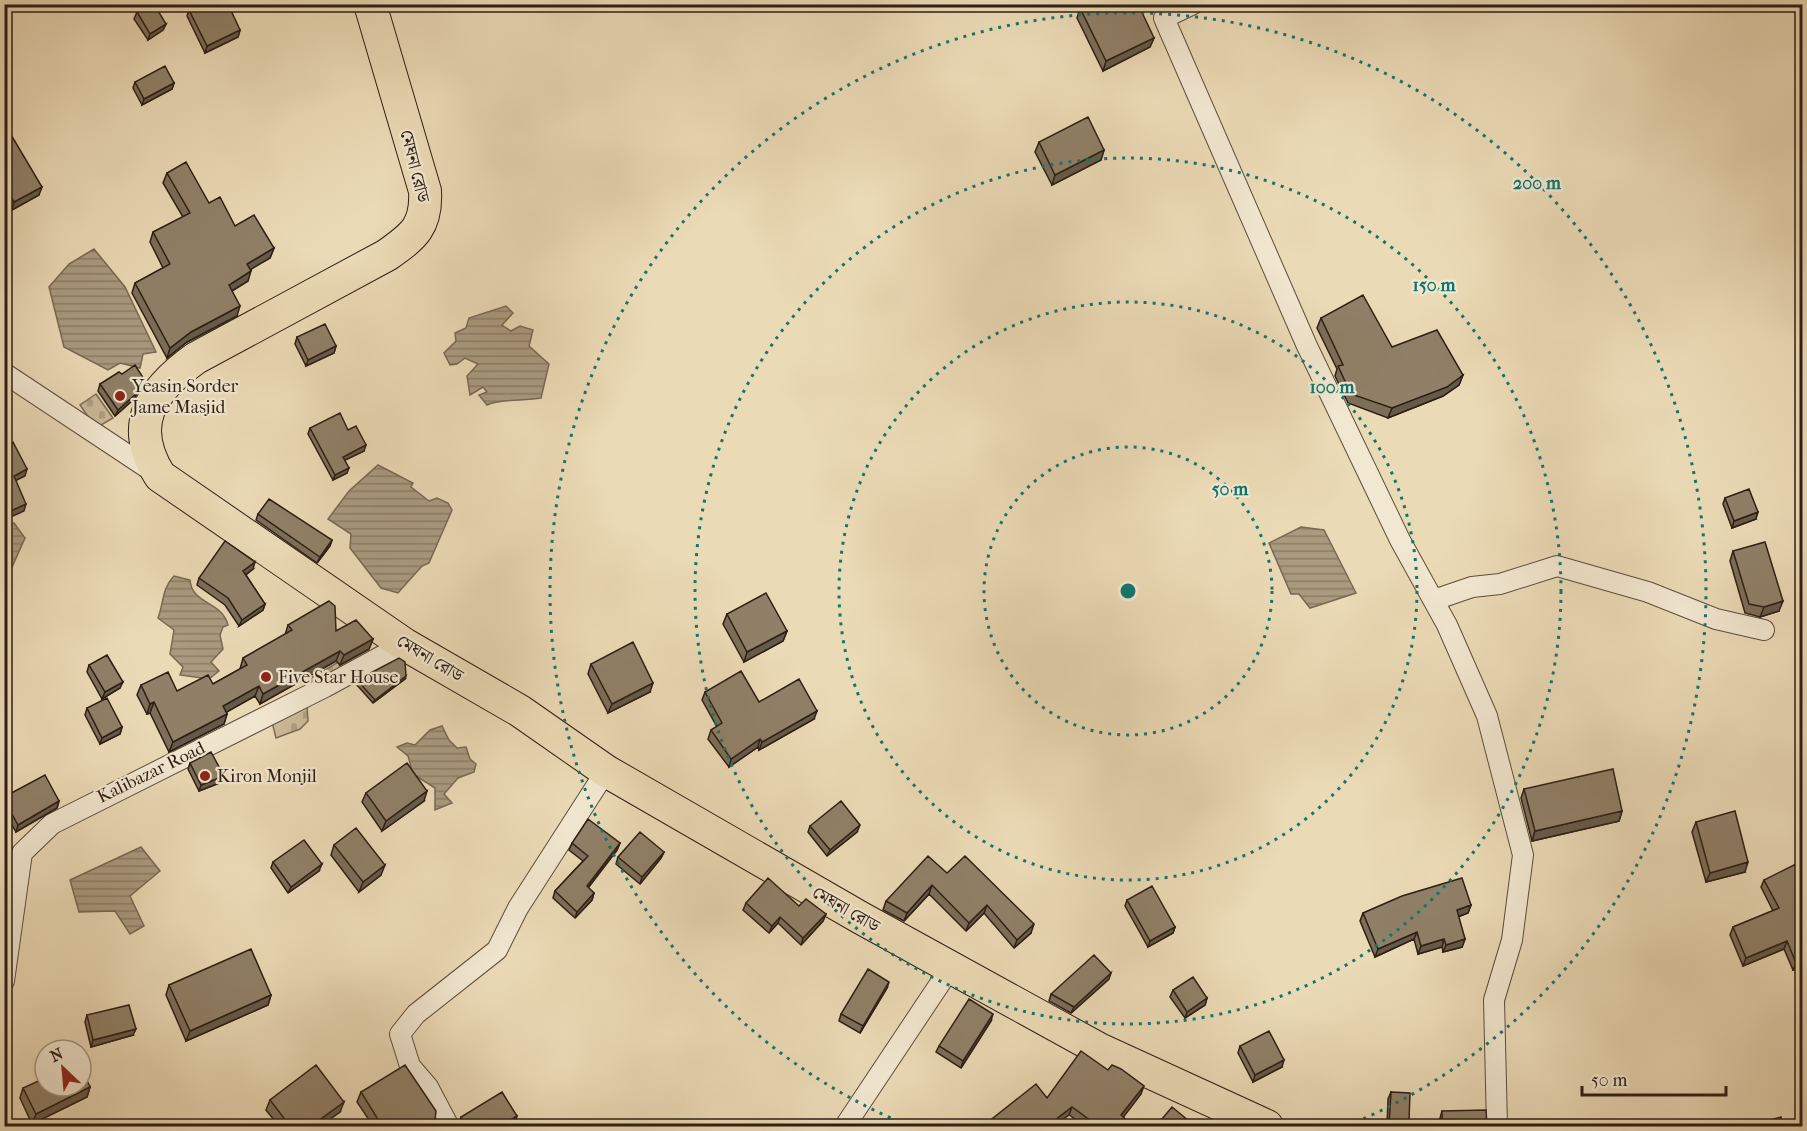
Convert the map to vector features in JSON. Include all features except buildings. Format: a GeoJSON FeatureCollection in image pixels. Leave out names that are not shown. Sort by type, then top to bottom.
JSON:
{"type":"FeatureCollection","features":[{"type":"Feature","properties":{"kind":"main road","name":"মেঘনা রোড"},"geometry":{"type":"LineString","coordinates":[[370,4],[425,191],[426,209],[422,223],[408,240],[387,255],[196,358],[178,371],[150,405],[144,422],[144,441],[149,458],[160,476],[404,644],[520,711],[606,771],[1099,1049],[1267,1126]]}},
{"type":"Feature","properties":{"kind":"street"},"geometry":{"type":"LineString","coordinates":[[1193,4],[1164,18],[1307,346],[1400,540],[1434,600],[1472,678],[1487,716],[1523,855],[1512,940],[1494,1000],[1497,1126]]}},
{"type":"Feature","properties":{"kind":"street"},"geometry":{"type":"LineString","coordinates":[[4,373],[160,476]]}},
{"type":"Feature","properties":{"kind":"street"},"geometry":{"type":"LineString","coordinates":[[1434,600],[1472,587],[1500,584],[1557,566],[1648,592],[1716,619],[1764,630]]}},
{"type":"Feature","properties":{"kind":"street","name":"Kalibazar Road"},"geometry":{"type":"LineString","coordinates":[[4,981],[22,853],[33,840],[52,824],[92,801],[325,687],[404,644]]}},
{"type":"Feature","properties":{"kind":"street"},"geometry":{"type":"LineString","coordinates":[[443,1126],[447,1123],[428,1087],[410,1066],[400,1034],[416,1014],[497,950],[518,908],[606,771]]}},
{"type":"Feature","properties":{"kind":"street"},"geometry":{"type":"LineString","coordinates":[[845,1126],[951,967]]}},
{"type":"Feature","properties":{"kind":"green space"},"geometry":{"type":"Polygon","coordinates":[[[96,394],[113,418],[96,428],[80,405],[96,394]]]}},
{"type":"Feature","properties":{"kind":"green space"},"geometry":{"type":"Polygon","coordinates":[[[366,646],[372,657],[317,686],[309,679],[366,646]]]}},
{"type":"Feature","properties":{"kind":"green space"},"geometry":{"type":"Polygon","coordinates":[[[307,705],[308,721],[300,729],[276,738],[272,722],[307,705]]]}},
{"type":"Feature","properties":{"kind":"shaded area"},"geometry":{"type":"Polygon","coordinates":[[[94,249],[125,287],[156,352],[143,354],[140,368],[120,363],[108,370],[64,347],[49,287],[69,264],[94,249]]]}},
{"type":"Feature","properties":{"kind":"shaded area"},"geometry":{"type":"Polygon","coordinates":[[[506,306],[513,313],[502,325],[511,331],[520,326],[533,330],[529,346],[549,364],[541,398],[487,405],[479,395],[487,392],[483,387],[470,395],[467,376],[478,364],[465,358],[457,364],[450,365],[444,353],[456,341],[455,333],[466,328],[469,318],[506,306]]]}},
{"type":"Feature","properties":{"kind":"shaded area"},"geometry":{"type":"Polygon","coordinates":[[[378,465],[413,483],[411,487],[429,501],[437,498],[448,503],[452,510],[429,563],[422,566],[398,593],[381,588],[350,548],[351,534],[328,519],[349,491],[378,465]]]}},
{"type":"Feature","properties":{"kind":"shaded area"},"geometry":{"type":"Polygon","coordinates":[[[14,523],[25,538],[5,578],[5,527],[14,523]]]}},
{"type":"Feature","properties":{"kind":"shaded area"},"geometry":{"type":"Polygon","coordinates":[[[1301,527],[1324,530],[1356,593],[1310,608],[1299,594],[1291,594],[1269,543],[1301,527]]]}},
{"type":"Feature","properties":{"kind":"shaded area"},"geometry":{"type":"Polygon","coordinates":[[[174,576],[190,580],[196,594],[220,611],[228,625],[223,627],[220,635],[223,649],[211,662],[219,671],[209,679],[180,675],[183,667],[170,654],[174,630],[158,618],[165,590],[174,576]]]}},
{"type":"Feature","properties":{"kind":"shaded area"},"geometry":{"type":"Polygon","coordinates":[[[442,726],[449,740],[457,748],[466,747],[470,759],[476,764],[474,772],[458,778],[444,794],[452,803],[435,810],[435,788],[413,774],[408,756],[397,747],[407,743],[415,745],[430,730],[442,726]]]}},
{"type":"Feature","properties":{"kind":"shaded area"},"geometry":{"type":"Polygon","coordinates":[[[141,847],[160,871],[130,896],[144,926],[130,934],[115,911],[79,912],[70,880],[141,847]]]}},
{"type":"Feature","properties":{"kind":"place","name":"Yeasin Sorder Jame Masjid"},"geometry":{"type":"Point","coordinates":[120,396]}},
{"type":"Feature","properties":{"kind":"place","name":"Five Star House"},"geometry":{"type":"Point","coordinates":[266,677]}},
{"type":"Feature","properties":{"kind":"place","name":"Kiron Monjil"},"geometry":{"type":"Point","coordinates":[205,776]}}]}
